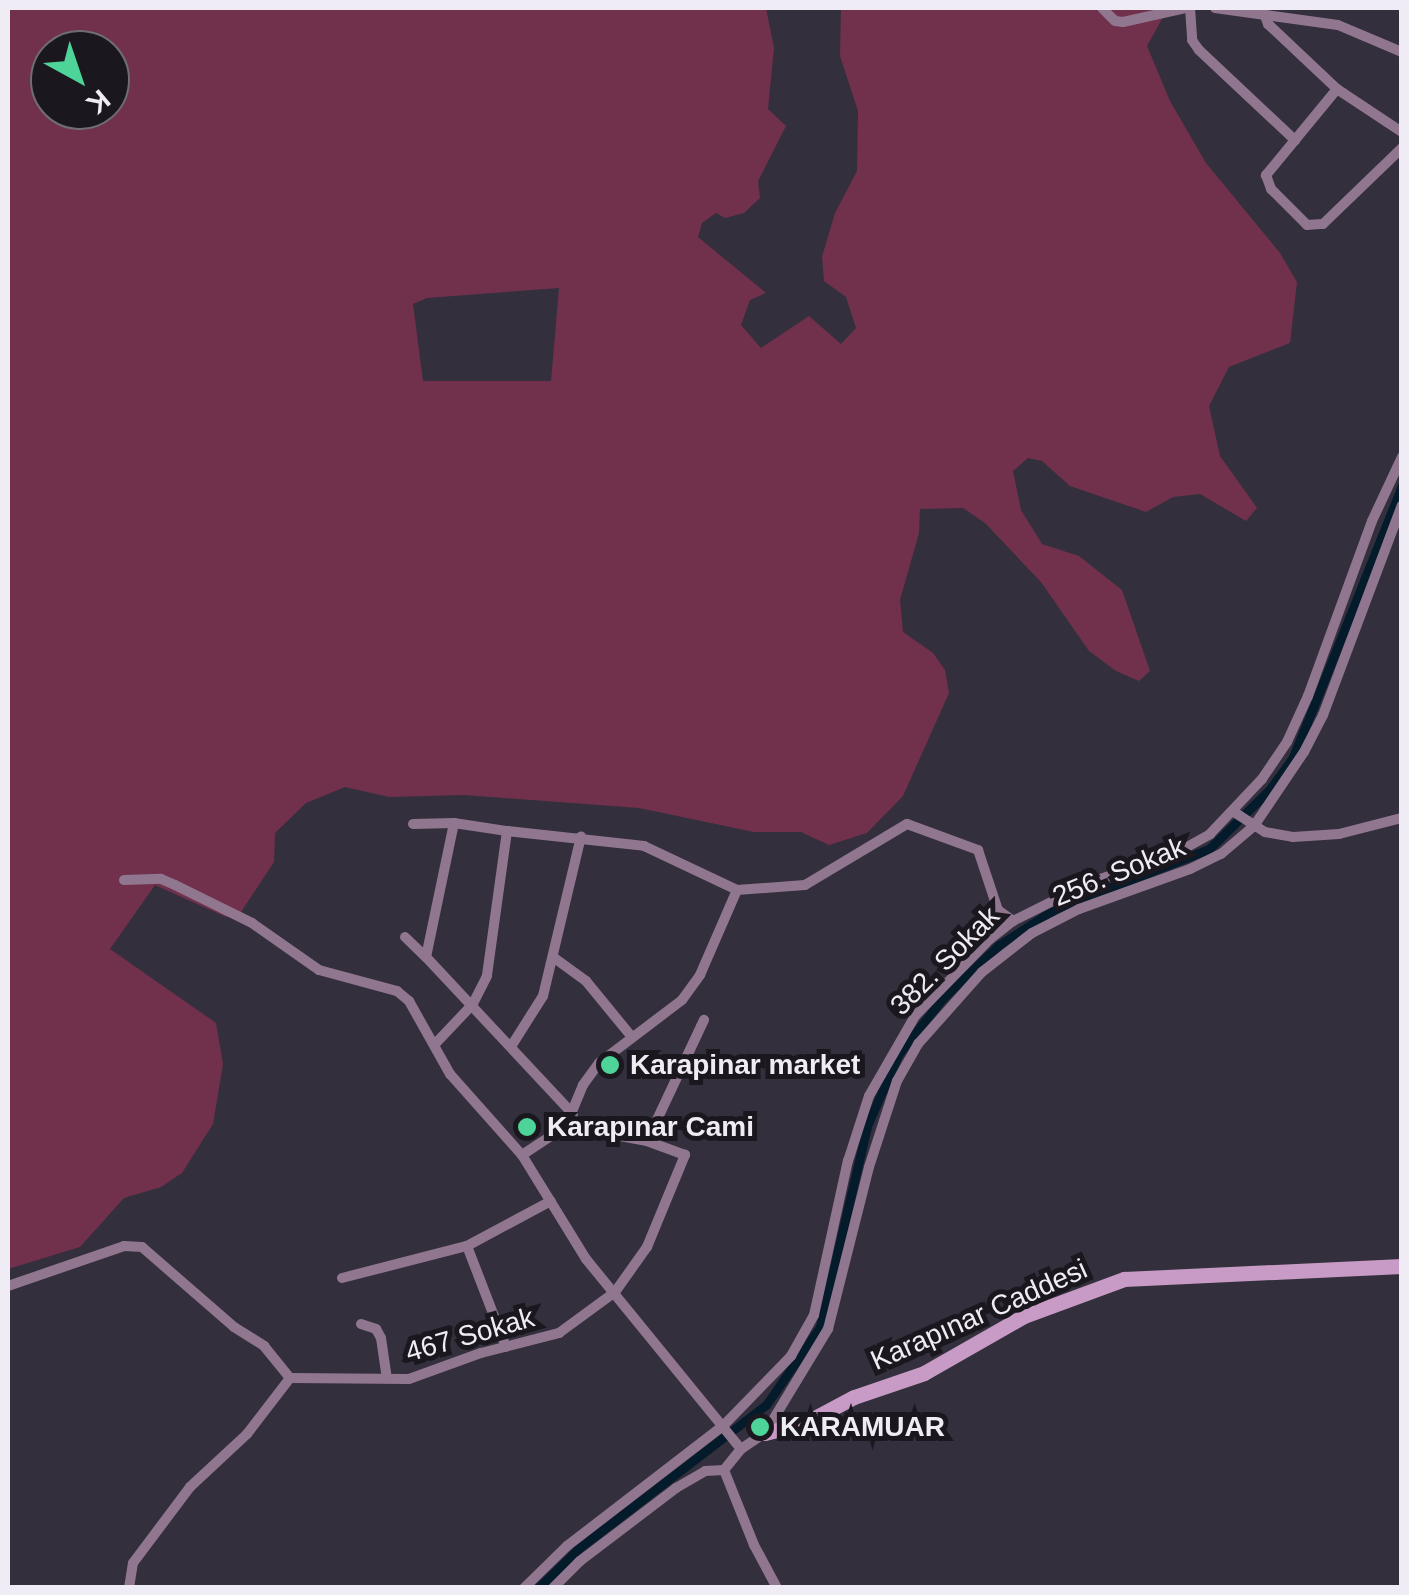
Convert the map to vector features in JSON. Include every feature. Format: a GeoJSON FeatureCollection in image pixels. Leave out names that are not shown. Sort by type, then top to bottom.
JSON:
{"type":"FeatureCollection","features":[{"type":"Feature","properties":{"kind":"street"},"geometry":{"type":"LineString","coordinates":[[1102,8],[1115,21],[1123,22],[1188,8],[1192,40],[1199,50],[1295,140]]}},
{"type":"Feature","properties":{"kind":"street"},"geometry":{"type":"LineString","coordinates":[[1215,8],[1283,12],[1364,33],[1402,52]]}},
{"type":"Feature","properties":{"kind":"street"},"geometry":{"type":"LineString","coordinates":[[1264,13],[1268,24],[1336,89],[1402,132]]}},
{"type":"Feature","properties":{"kind":"street"},"geometry":{"type":"LineString","coordinates":[[1336,89],[1266,175],[1266,182],[1313,227],[1323,224],[1402,148]]}},
{"type":"Feature","properties":{"kind":"street","name":"382. Sokak"},"geometry":{"type":"LineString","coordinates":[[524,1588],[567,1546],[723,1426],[792,1356],[814,1316],[848,1161],[869,1096],[915,1016],[990,939],[1013,922],[1089,882],[1178,852],[1210,834],[1234,812],[1287,742],[1372,521],[1402,457]]}},
{"type":"Feature","properties":{"kind":"street","name":"256. Sokak"},"geometry":{"type":"LineString","coordinates":[[724,1470],[738,1445],[765,1433],[828,1329],[896,1081],[918,1044],[982,972],[1032,933],[1079,909],[1190,870],[1221,854],[1251,824],[1304,752],[1322,715],[1402,504]]}},
{"type":"Feature","properties":{"kind":"street"},"geometry":{"type":"LineString","coordinates":[[1234,812],[1251,824],[1293,837],[1339,834],[1402,818]]}},
{"type":"Feature","properties":{"kind":"street"},"geometry":{"type":"LineString","coordinates":[[413,824],[454,823],[644,846],[737,890],[806,885],[907,824],[978,850],[998,910],[1013,922]]}},
{"type":"Feature","properties":{"kind":"street"},"geometry":{"type":"LineString","coordinates":[[426,957],[454,823]]}},
{"type":"Feature","properties":{"kind":"street"},"geometry":{"type":"LineString","coordinates":[[436,1043],[472,1006],[492,954],[507,831]]}},
{"type":"Feature","properties":{"kind":"street"},"geometry":{"type":"LineString","coordinates":[[512,1045],[543,996],[581,836]]}},
{"type":"Feature","properties":{"kind":"street"},"geometry":{"type":"LineString","coordinates":[[124,880],[151,878],[175,885],[252,923],[319,970],[397,991],[409,1001],[450,1074],[522,1156],[586,1259],[738,1445]]}},
{"type":"Feature","properties":{"kind":"street"},"geometry":{"type":"LineString","coordinates":[[522,1156],[566,1126],[591,1072],[631,1036],[682,1000],[700,975],[737,890]]}},
{"type":"Feature","properties":{"kind":"street"},"geometry":{"type":"LineString","coordinates":[[405,936],[512,1045],[572,1114]]}},
{"type":"Feature","properties":{"kind":"street"},"geometry":{"type":"LineString","coordinates":[[552,957],[586,981],[631,1036]]}},
{"type":"Feature","properties":{"kind":"street"},"geometry":{"type":"LineString","coordinates":[[566,1126],[646,1140],[704,1020]]}},
{"type":"Feature","properties":{"kind":"street","name":"467 Sokak"},"geometry":{"type":"LineString","coordinates":[[290,1378],[409,1379],[506,1346],[560,1333],[615,1292],[647,1248],[684,1155],[646,1140]]}},
{"type":"Feature","properties":{"kind":"street"},"geometry":{"type":"LineString","coordinates":[[342,1278],[467,1246],[550,1201]]}},
{"type":"Feature","properties":{"kind":"street"},"geometry":{"type":"LineString","coordinates":[[8,1286],[124,1246],[142,1247],[234,1327],[264,1346],[290,1378],[248,1434],[190,1486],[134,1563],[129,1588]]}},
{"type":"Feature","properties":{"kind":"street"},"geometry":{"type":"LineString","coordinates":[[467,1246],[506,1346]]}},
{"type":"Feature","properties":{"kind":"street","name":"Karapınar Caddesi"},"geometry":{"type":"LineString","coordinates":[[765,1433],[805,1422],[854,1397],[924,1372],[1024,1316],[1124,1279],[1402,1266]]}},
{"type":"Feature","properties":{"kind":"street"},"geometry":{"type":"LineString","coordinates":[[361,1324],[376,1329],[381,1338],[387,1379]]}},
{"type":"Feature","properties":{"kind":"street"},"geometry":{"type":"LineString","coordinates":[[553,1588],[580,1560],[705,1470],[724,1470],[754,1545],[777,1588]]}},
{"type":"Feature","properties":{"kind":"shaded area"},"geometry":{"type":"Polygon","coordinates":[[[8,8],[766,8],[774,48],[768,109],[786,126],[758,181],[760,198],[744,213],[725,218],[716,213],[702,223],[698,237],[766,293],[750,300],[741,325],[761,348],[809,316],[841,344],[856,328],[846,297],[824,281],[822,257],[835,213],[857,171],[858,111],[840,56],[841,8],[1168,8],[1147,46],[1170,101],[1206,163],[1280,253],[1297,282],[1290,343],[1229,367],[1209,406],[1220,456],[1257,508],[1246,521],[1200,494],[1173,497],[1146,512],[1070,486],[1042,461],[1028,458],[1013,471],[1021,510],[1042,544],[1079,556],[1122,590],[1150,671],[1139,681],[1116,671],[1089,651],[1041,582],[985,523],[963,508],[920,509],[919,533],[900,600],[903,632],[933,653],[945,670],[949,693],[903,796],[867,833],[829,845],[801,832],[754,832],[639,808],[464,795],[389,797],[345,787],[306,803],[275,833],[274,862],[239,915],[226,917],[155,885],[110,949],[216,1023],[223,1064],[213,1124],[182,1173],[161,1187],[124,1198],[80,1247],[8,1269],[8,8]],[[559,288],[427,298],[413,304],[423,381],[551,381],[559,288]]]}},
{"type":"Feature","properties":{"kind":"waterway"},"geometry":{"type":"LineString","coordinates":[[538,1588],[578,1549],[766,1405],[820,1327],[867,1126],[898,1055],[942,999],[999,945],[1055,909],[1209,849],[1270,789],[1293,757],[1402,485]]}},
{"type":"Feature","properties":{"kind":"place","name":"Karapinar market"},"geometry":{"type":"Point","coordinates":[610,1065]}},
{"type":"Feature","properties":{"kind":"place","name":"Karapınar Cami"},"geometry":{"type":"Point","coordinates":[527,1127]}},
{"type":"Feature","properties":{"kind":"place","name":"KARAMUAR"},"geometry":{"type":"Point","coordinates":[760,1427]}}]}
